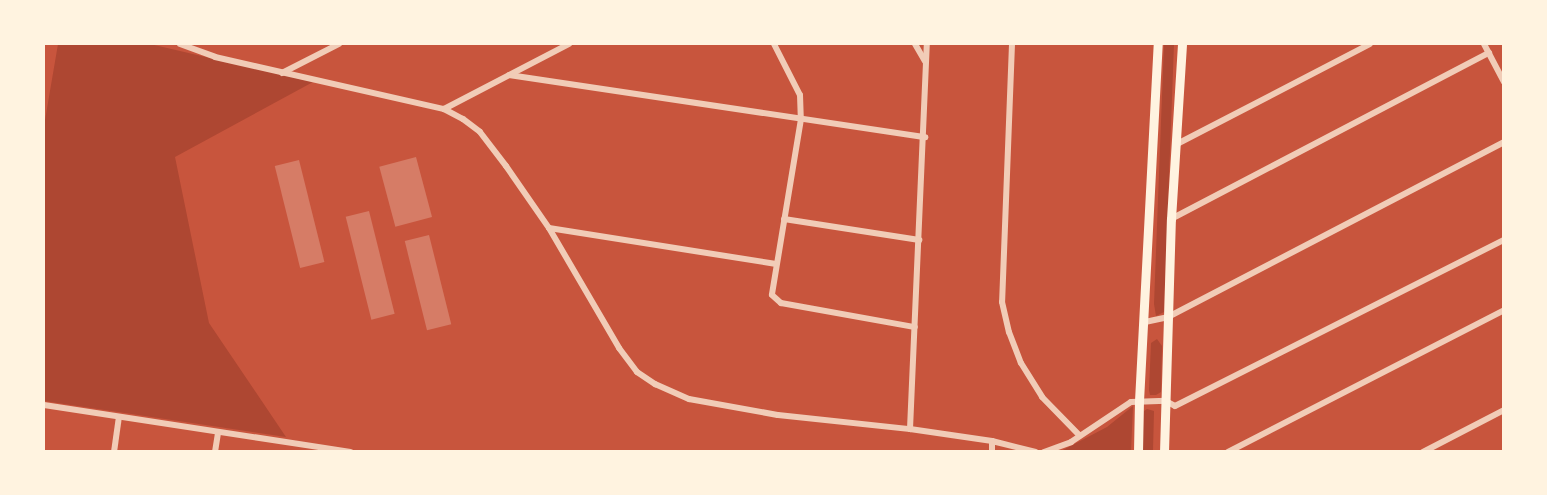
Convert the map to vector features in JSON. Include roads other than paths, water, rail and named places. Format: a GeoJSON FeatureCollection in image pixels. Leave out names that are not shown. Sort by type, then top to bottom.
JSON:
{"type":"FeatureCollection","features":[{"type":"Feature","properties":{"kind":"main road"},"geometry":{"type":"LineString","coordinates":[[1138,452],[1158,44]]}},
{"type":"Feature","properties":{"kind":"main road"},"geometry":{"type":"LineString","coordinates":[[1164,452],[1172,219],[1182,44]]}},
{"type":"Feature","properties":{"kind":"street"},"geometry":{"type":"LineString","coordinates":[[180,44],[214,57],[444,109],[480,132],[507,166],[549,228],[619,348],[638,372],[655,384],[688,399],[778,415],[910,429],[992,441],[1036,452]]}},
{"type":"Feature","properties":{"kind":"street"},"geometry":{"type":"LineString","coordinates":[[281,73],[339,44]]}},
{"type":"Feature","properties":{"kind":"street"},"geometry":{"type":"LineString","coordinates":[[444,109],[569,44]]}},
{"type":"Feature","properties":{"kind":"street"},"geometry":{"type":"LineString","coordinates":[[774,44],[800,95],[801,119],[772,295],[781,303],[915,327]]}},
{"type":"Feature","properties":{"kind":"street"},"geometry":{"type":"LineString","coordinates":[[915,44],[926,63]]}},
{"type":"Feature","properties":{"kind":"street"},"geometry":{"type":"LineString","coordinates":[[910,429],[925,137],[927,44]]}},
{"type":"Feature","properties":{"kind":"street"},"geometry":{"type":"LineString","coordinates":[[1012,44],[1002,302],[1009,332],[1021,363],[1042,397],[1080,436]]}},
{"type":"Feature","properties":{"kind":"street"},"geometry":{"type":"LineString","coordinates":[[1177,144],[1370,44]]}},
{"type":"Feature","properties":{"kind":"street"},"geometry":{"type":"LineString","coordinates":[[1484,44],[1503,82]]}},
{"type":"Feature","properties":{"kind":"street"},"geometry":{"type":"LineString","coordinates":[[1172,219],[1489,53]]}},
{"type":"Feature","properties":{"kind":"street"},"geometry":{"type":"LineString","coordinates":[[509,75],[925,137]]}},
{"type":"Feature","properties":{"kind":"street"},"geometry":{"type":"LineString","coordinates":[[1145,321],[1168,317],[1503,142]]}},
{"type":"Feature","properties":{"kind":"street"},"geometry":{"type":"LineString","coordinates":[[784,219],[919,240]]}},
{"type":"Feature","properties":{"kind":"street"},"geometry":{"type":"LineString","coordinates":[[549,228],[776,264]]}},
{"type":"Feature","properties":{"kind":"street"},"geometry":{"type":"LineString","coordinates":[[1044,452],[1080,436],[1131,402],[1166,400],[1174,406],[1503,240]]}},
{"type":"Feature","properties":{"kind":"street"},"geometry":{"type":"LineString","coordinates":[[1228,452],[1503,310]]}},
{"type":"Feature","properties":{"kind":"street"},"geometry":{"type":"LineString","coordinates":[[44,405],[310,448],[350,452]]}},
{"type":"Feature","properties":{"kind":"street"},"geometry":{"type":"LineString","coordinates":[[1423,452],[1503,410]]}},
{"type":"Feature","properties":{"kind":"street"},"geometry":{"type":"LineString","coordinates":[[114,452],[119,417]]}},
{"type":"Feature","properties":{"kind":"street"},"geometry":{"type":"LineString","coordinates":[[215,452],[218,433]]}},
{"type":"Feature","properties":{"kind":"street"},"geometry":{"type":"LineString","coordinates":[[992,441],[992,452]]}}]}
